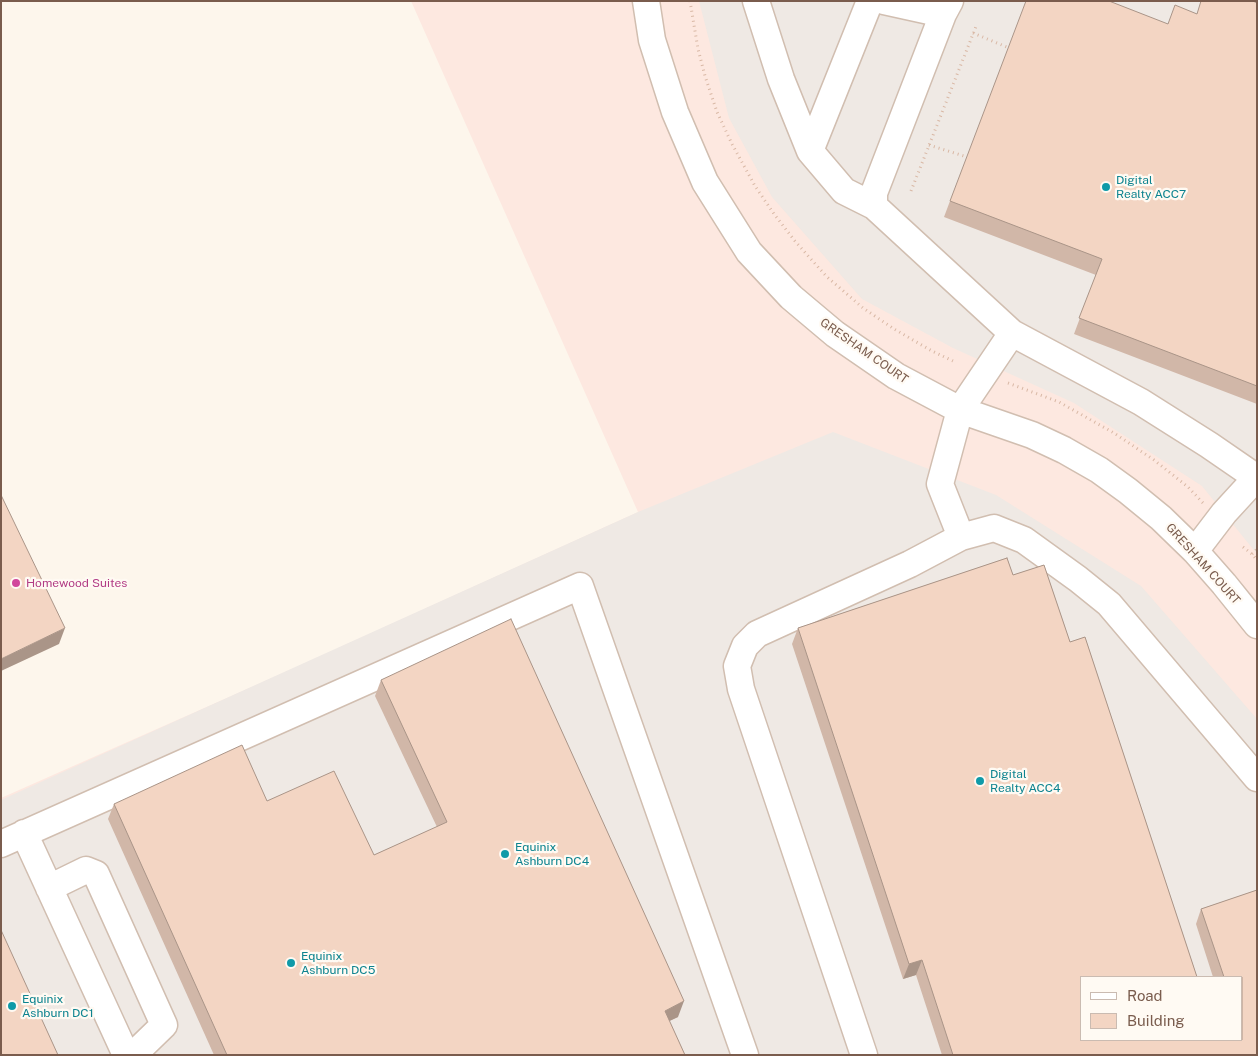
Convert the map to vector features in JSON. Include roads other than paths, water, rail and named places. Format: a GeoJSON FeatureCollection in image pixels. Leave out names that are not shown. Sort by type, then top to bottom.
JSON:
{"type":"FeatureCollection","features":[{"type":"Feature","properties":{"kind":"street","name":"GRESHAM COURT"},"geometry":{"type":"LineString","coordinates":[[646,1],[652,40],[675,112],[705,182],[749,252],[791,298],[835,334],[896,376],[960,410],[1032,435],[1064,450],[1098,470],[1161,518],[1195,551],[1257,624]]}},
{"type":"Feature","properties":{"kind":"street"},"geometry":{"type":"LineString","coordinates":[[756,1],[781,80],[810,151],[844,191],[874,206],[1012,333],[1141,402],[1257,478],[1224,512],[1195,551]]}},
{"type":"Feature","properties":{"kind":"street"},"geometry":{"type":"LineString","coordinates":[[810,151],[870,1]]}},
{"type":"Feature","properties":{"kind":"street"},"geometry":{"type":"LineString","coordinates":[[874,206],[874,193],[947,8],[884,1]]}},
{"type":"Feature","properties":{"kind":"street"},"geometry":{"type":"LineString","coordinates":[[961,537],[940,484],[960,410],[1012,333]]}},
{"type":"Feature","properties":{"kind":"street"},"geometry":{"type":"LineString","coordinates":[[864,1055],[741,689],[737,666],[745,646],[757,634],[910,564],[961,537],[994,528],[1024,540],[1109,604],[1257,778]]}},
{"type":"Feature","properties":{"kind":"street"},"geometry":{"type":"LineString","coordinates":[[126,1055],[49,888],[13,839],[580,586],[745,1055]]}},
{"type":"Feature","properties":{"kind":"street"},"geometry":{"type":"LineString","coordinates":[[49,888],[86,870],[96,874],[164,1025],[133,1055]]}},
{"type":"Feature","properties":{"kind":"place","name":"Digital Realty ACC7"},"geometry":{"type":"Point","coordinates":[1106,187]}},
{"type":"Feature","properties":{"kind":"place","name":"Homewood Suites"},"geometry":{"type":"Point","coordinates":[16,583]}},
{"type":"Feature","properties":{"kind":"place","name":"Digital Realty ACC4"},"geometry":{"type":"Point","coordinates":[980,781]}},
{"type":"Feature","properties":{"kind":"place","name":"Equinix Ashburn DC4"},"geometry":{"type":"Point","coordinates":[505,854]}},
{"type":"Feature","properties":{"kind":"place","name":"Equinix Ashburn DC5"},"geometry":{"type":"Point","coordinates":[291,963]}},
{"type":"Feature","properties":{"kind":"place","name":"Equinix Ashburn DC1"},"geometry":{"type":"Point","coordinates":[12,1006]}}]}
